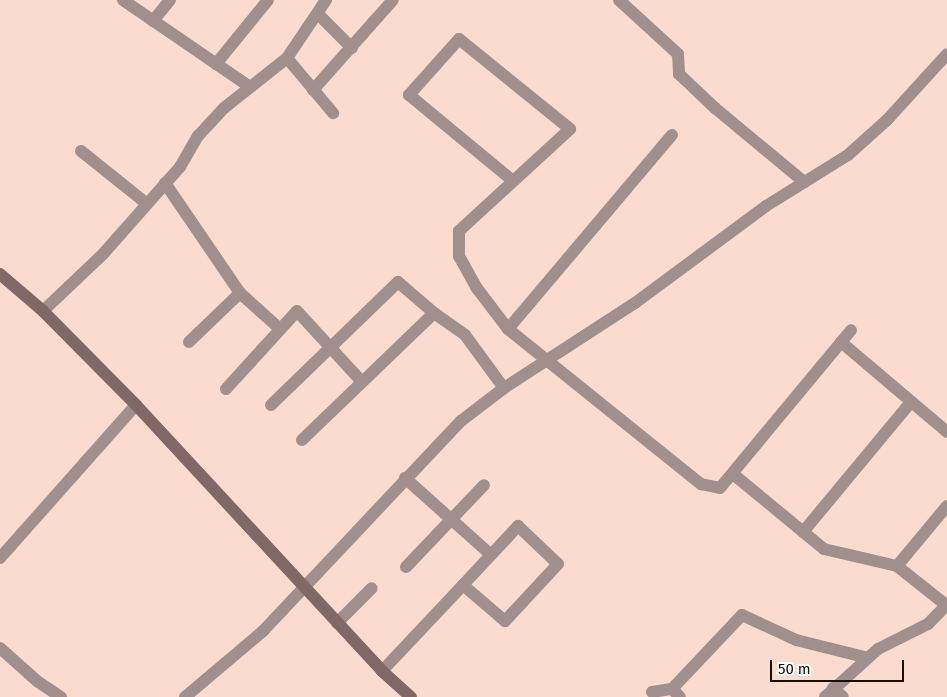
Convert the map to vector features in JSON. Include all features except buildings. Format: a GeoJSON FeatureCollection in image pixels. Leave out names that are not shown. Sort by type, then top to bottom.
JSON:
{"type":"FeatureCollection","features":[{"type":"Feature","properties":{"kind":"street"},"geometry":{"type":"LineString","coordinates":[[123,0],[250,88]]}},
{"type":"Feature","properties":{"kind":"street"},"geometry":{"type":"LineString","coordinates":[[153,21],[170,0]]}},
{"type":"Feature","properties":{"kind":"street"},"geometry":{"type":"LineString","coordinates":[[216,64],[268,0]]}},
{"type":"Feature","properties":{"kind":"street"},"geometry":{"type":"LineString","coordinates":[[43,310],[103,254],[146,202],[180,167],[198,136],[224,108],[287,58],[326,0]]}},
{"type":"Feature","properties":{"kind":"street"},"geometry":{"type":"LineString","coordinates":[[313,90],[393,0]]}},
{"type":"Feature","properties":{"kind":"street"},"geometry":{"type":"LineString","coordinates":[[619,0],[678,54],[679,74],[715,108],[804,182]]}},
{"type":"Feature","properties":{"kind":"street"},"geometry":{"type":"LineString","coordinates":[[318,14],[352,48]]}},
{"type":"Feature","properties":{"kind":"street"},"geometry":{"type":"LineString","coordinates":[[513,181],[409,95],[459,39],[570,129],[459,231],[459,256],[476,287],[508,329],[701,484],[720,488],[851,330]]}},
{"type":"Feature","properties":{"kind":"street"},"geometry":{"type":"LineString","coordinates":[[185,697],[263,631],[405,478],[461,421],[504,388],[549,362],[804,182],[848,154],[887,120],[947,54]]}},
{"type":"Feature","properties":{"kind":"street"},"geometry":{"type":"LineString","coordinates":[[287,58],[333,114]]}},
{"type":"Feature","properties":{"kind":"street"},"geometry":{"type":"LineString","coordinates":[[508,329],[672,135]]}},
{"type":"Feature","properties":{"kind":"street"},"geometry":{"type":"LineString","coordinates":[[81,151],[146,202]]}},
{"type":"Feature","properties":{"kind":"street"},"geometry":{"type":"LineString","coordinates":[[165,183],[240,293],[280,329]]}},
{"type":"Feature","properties":{"kind":"street"},"geometry":{"type":"LineString","coordinates":[[0,274],[43,310],[136,405],[382,671],[411,697]]}},
{"type":"Feature","properties":{"kind":"street"},"geometry":{"type":"LineString","coordinates":[[271,405],[398,282],[434,313],[465,335],[504,388]]}},
{"type":"Feature","properties":{"kind":"street"},"geometry":{"type":"LineString","coordinates":[[189,342],[240,293]]}},
{"type":"Feature","properties":{"kind":"street"},"geometry":{"type":"LineString","coordinates":[[226,389],[297,311],[362,382]]}},
{"type":"Feature","properties":{"kind":"street"},"geometry":{"type":"LineString","coordinates":[[302,440],[434,313]]}},
{"type":"Feature","properties":{"kind":"street"},"geometry":{"type":"LineString","coordinates":[[841,342],[947,432]]}},
{"type":"Feature","properties":{"kind":"street"},"geometry":{"type":"LineString","coordinates":[[803,532],[911,402]]}},
{"type":"Feature","properties":{"kind":"street"},"geometry":{"type":"LineString","coordinates":[[0,558],[136,405]]}},
{"type":"Feature","properties":{"kind":"street"},"geometry":{"type":"LineString","coordinates":[[733,474],[824,549],[897,566],[946,605],[928,624],[878,649],[829,693]]}},
{"type":"Feature","properties":{"kind":"street"},"geometry":{"type":"LineString","coordinates":[[405,478],[491,555]]}},
{"type":"Feature","properties":{"kind":"street"},"geometry":{"type":"LineString","coordinates":[[406,567],[484,485]]}},
{"type":"Feature","properties":{"kind":"street"},"geometry":{"type":"LineString","coordinates":[[897,566],[947,506]]}},
{"type":"Feature","properties":{"kind":"street"},"geometry":{"type":"LineString","coordinates":[[382,671],[518,526],[558,564],[505,621],[463,585]]}},
{"type":"Feature","properties":{"kind":"street"},"geometry":{"type":"LineString","coordinates":[[337,623],[372,588]]}},
{"type":"Feature","properties":{"kind":"street"},"geometry":{"type":"LineString","coordinates":[[652,692],[676,693],[742,615],[796,640],[868,658]]}},
{"type":"Feature","properties":{"kind":"street"},"geometry":{"type":"LineString","coordinates":[[0,648],[37,681],[61,697]]}},
{"type":"Feature","properties":{"kind":"street"},"geometry":{"type":"LineString","coordinates":[[829,693],[843,697]]}}]}
